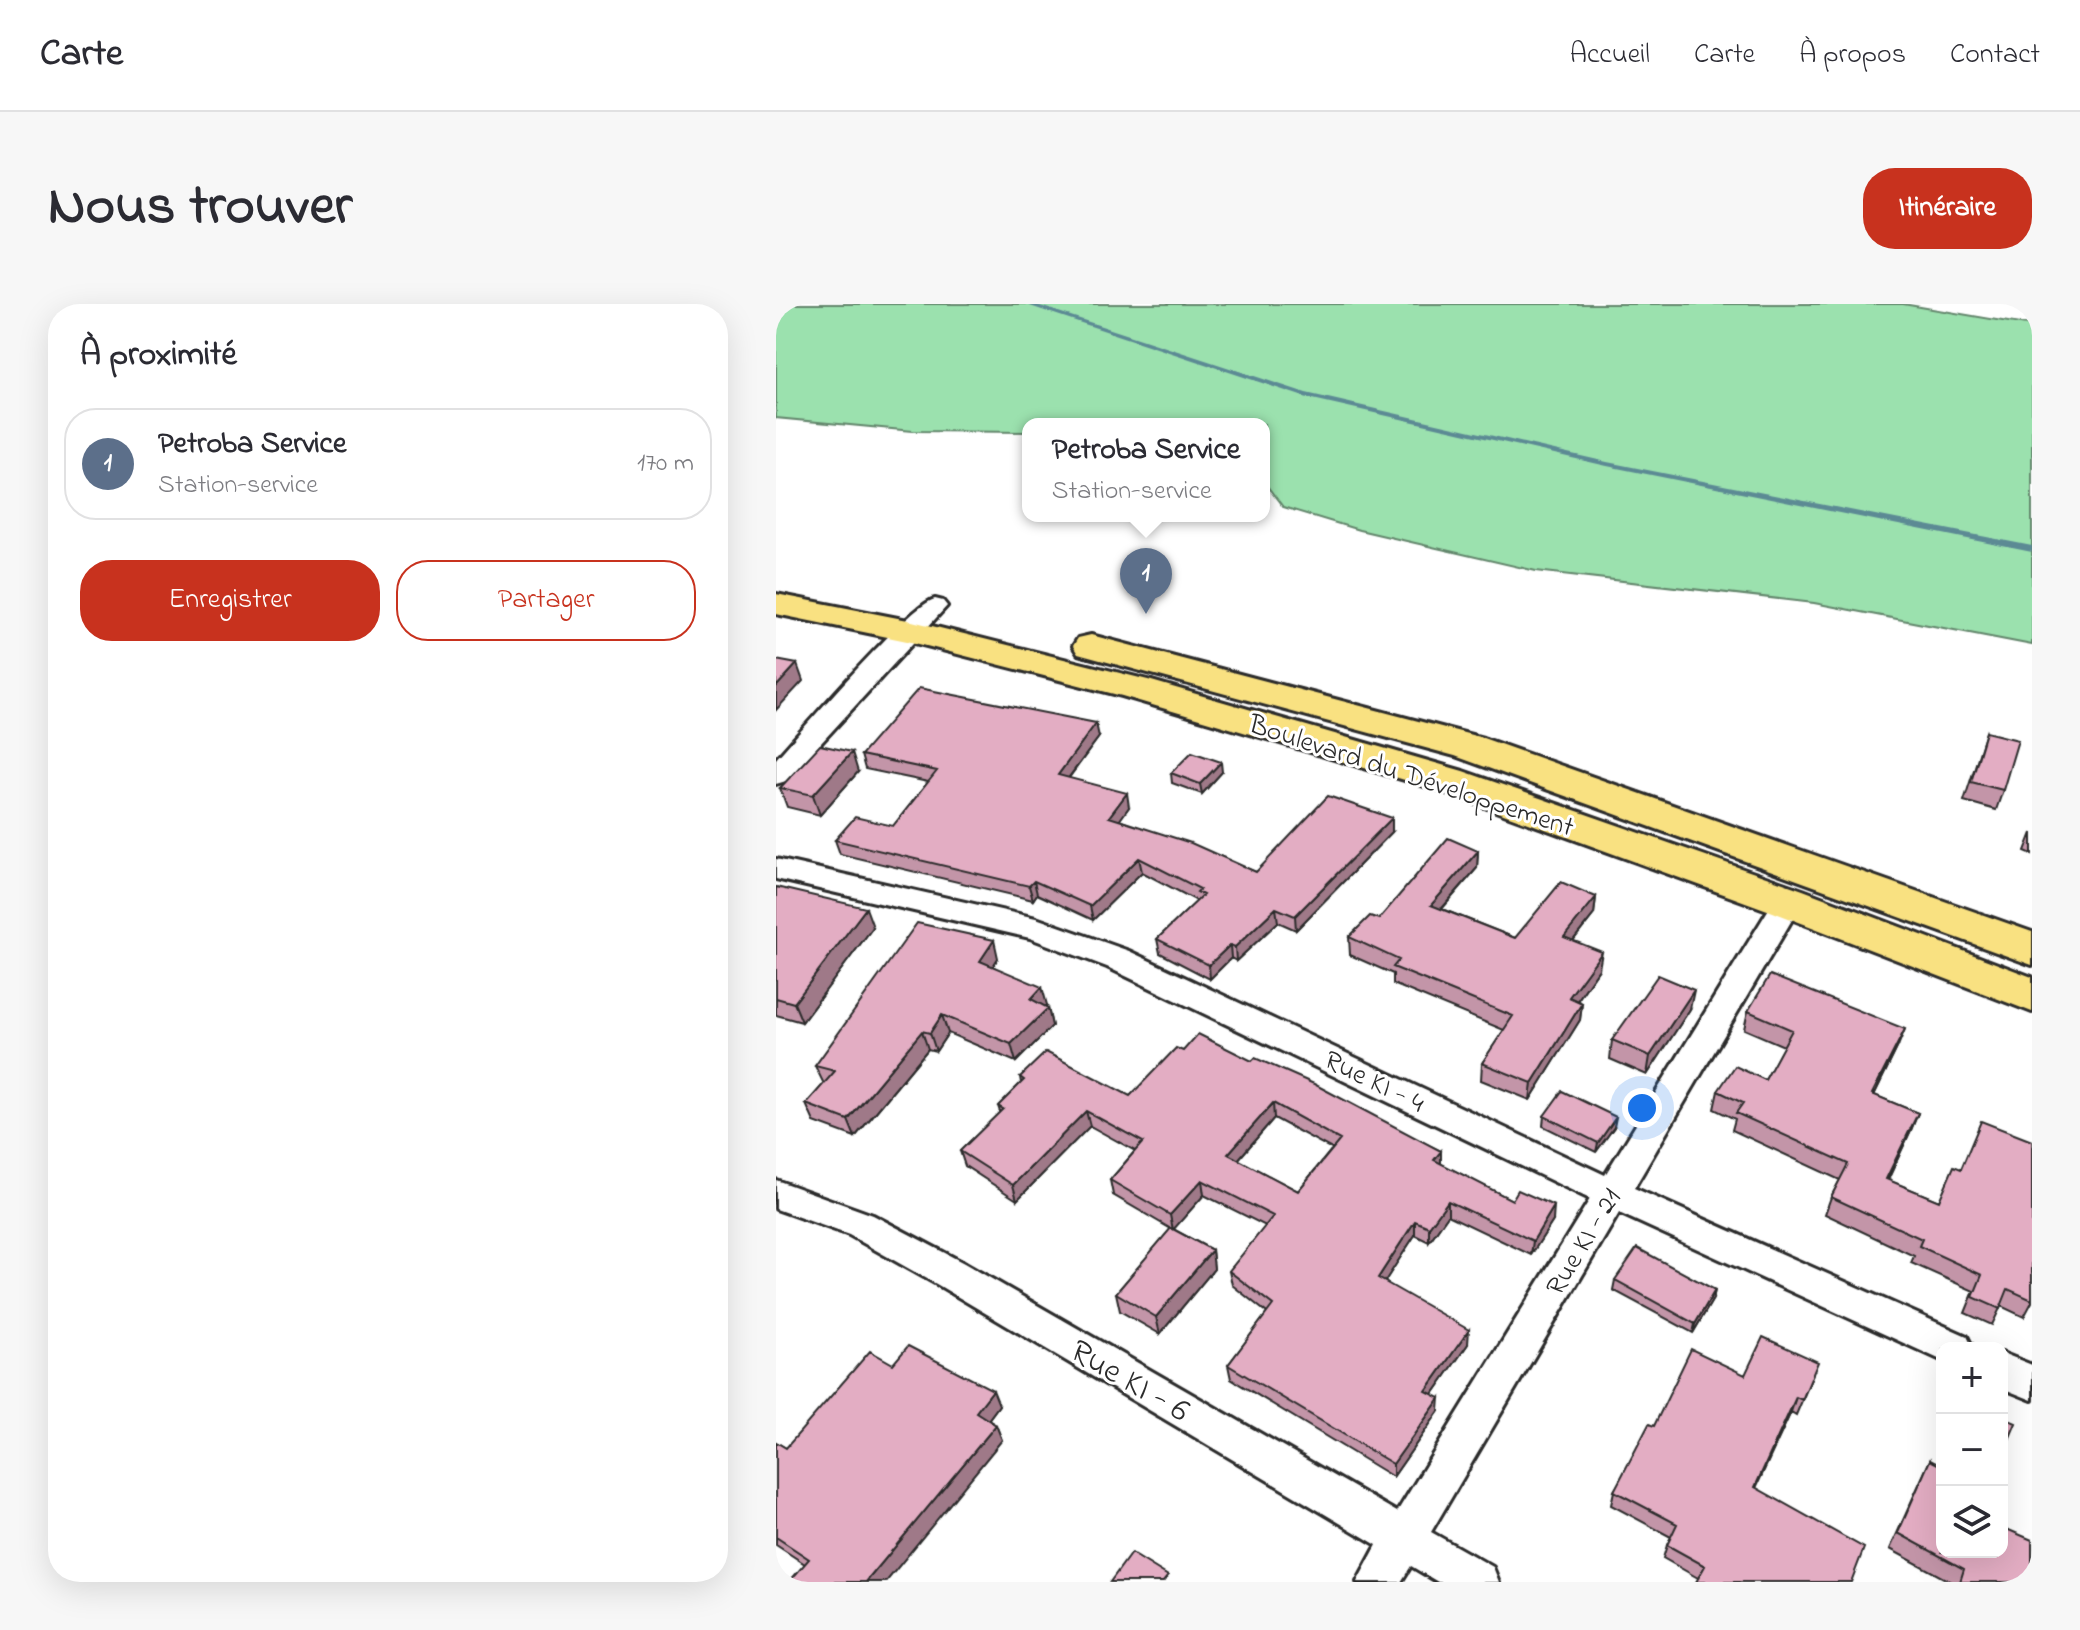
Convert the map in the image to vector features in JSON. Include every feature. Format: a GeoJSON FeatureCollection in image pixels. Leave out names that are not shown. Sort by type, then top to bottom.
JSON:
{"type":"FeatureCollection","features":[{"type":"Feature","properties":{"kind":"highway","name":"Boulevard du Développement"},"geometry":{"type":"LineString","coordinates":[[776,575],[922,619],[1148,676],[1469,747],[2032,949]]}},
{"type":"Feature","properties":{"kind":"highway","name":"Boulevard du Développement"},"geometry":{"type":"LineString","coordinates":[[776,604],[922,619]]}},
{"type":"Feature","properties":{"kind":"highway","name":"Boulevard du Développement"},"geometry":{"type":"LineString","coordinates":[[1148,676],[1788,901],[2032,995]]}},
{"type":"Feature","properties":{"kind":"street"},"geometry":{"type":"LineString","coordinates":[[776,775],[922,619]]}},
{"type":"Feature","properties":{"kind":"street","name":"Rue KI - 4"},"geometry":{"type":"LineString","coordinates":[[776,869],[1036,929],[1118,959],[1610,1193],[1941,1342]]}},
{"type":"Feature","properties":{"kind":"street","name":"Rue KI - 21"},"geometry":{"type":"LineString","coordinates":[[1378,1582],[1788,901]]}},
{"type":"Feature","properties":{"kind":"street","name":"Rue KI - 6"},"geometry":{"type":"LineString","coordinates":[[776,1194],[861,1225],[925,1260],[1478,1582]]}},
{"type":"Feature","properties":{"kind":"street"},"geometry":{"type":"LineString","coordinates":[[2008,1373],[2032,1383]]}},
{"type":"Feature","properties":{"kind":"green space"},"geometry":{"type":"Polygon","coordinates":[[[776,304],[1903,304],[2032,326],[2032,645],[1814,603],[1536,571],[1359,530],[1283,507],[1270,490],[1270,418],[1022,418],[1022,432],[913,431],[776,418],[776,304]]]}},
{"type":"Feature","properties":{"kind":"building"},"geometry":{"type":"Polygon","coordinates":[[[776,660],[797,664],[776,687],[776,660]]]}},
{"type":"Feature","properties":{"kind":"building"},"geometry":{"type":"Polygon","coordinates":[[[919,688],[1096,723],[1058,775],[1127,793],[1109,817],[1191,843],[1256,872],[1328,796],[1392,818],[1295,916],[1276,908],[1235,947],[1230,945],[1209,965],[1157,939],[1203,895],[1197,892],[1200,889],[1139,858],[1090,906],[1034,881],[1029,886],[835,840],[855,817],[893,826],[937,771],[861,755],[919,688]]]}},
{"type":"Feature","properties":{"kind":"building"},"geometry":{"type":"Polygon","coordinates":[[[1986,732],[2018,740],[2003,790],[1971,782],[1986,732]]]}},
{"type":"Feature","properties":{"kind":"building"},"geometry":{"type":"Polygon","coordinates":[[[820,745],[852,752],[813,795],[780,788],[820,745]]]}},
{"type":"Feature","properties":{"kind":"building"},"geometry":{"type":"Polygon","coordinates":[[[1192,752],[1221,762],[1200,784],[1171,773],[1192,752]]]}},
{"type":"Feature","properties":{"kind":"building"},"geometry":{"type":"Polygon","coordinates":[[[1448,838],[1478,851],[1431,905],[1515,938],[1561,882],[1596,897],[1564,937],[1602,952],[1569,997],[1582,1003],[1532,1083],[1482,1063],[1513,1016],[1393,967],[1399,960],[1349,937],[1370,916],[1379,919],[1448,838]]]}},
{"type":"Feature","properties":{"kind":"building"},"geometry":{"type":"Polygon","coordinates":[[[776,887],[866,908],[794,1003],[776,998],[776,887]]]}},
{"type":"Feature","properties":{"kind":"building"},"geometry":{"type":"Polygon","coordinates":[[[917,923],[994,940],[980,961],[1042,987],[1031,999],[1048,1008],[1011,1044],[942,1015],[930,1033],[922,1031],[848,1120],[806,1104],[835,1071],[815,1066],[917,923]]]}},
{"type":"Feature","properties":{"kind":"building"},"geometry":{"type":"Polygon","coordinates":[[[1658,975],[1694,990],[1650,1056],[1612,1040],[1658,975]]]}},
{"type":"Feature","properties":{"kind":"building"},"geometry":{"type":"Polygon","coordinates":[[[1770,975],[1905,1029],[1872,1094],[1918,1113],[1886,1179],[1939,1201],[1954,1166],[1961,1169],[1981,1121],[2032,1141],[2032,1300],[2008,1289],[2000,1309],[1973,1297],[1982,1275],[1919,1246],[1922,1239],[1831,1197],[1848,1164],[1736,1113],[1743,1103],[1718,1091],[1735,1066],[1765,1080],[1792,1030],[1748,1011],[1770,975]]]}},
{"type":"Feature","properties":{"kind":"building"},"geometry":{"type":"Polygon","coordinates":[[[1198,1034],[1252,1061],[1255,1058],[1314,1084],[1441,1151],[1434,1160],[1512,1200],[1518,1190],[1554,1206],[1533,1241],[1448,1201],[1429,1227],[1415,1221],[1378,1278],[1469,1330],[1426,1391],[1440,1398],[1393,1464],[1228,1365],[1273,1305],[1229,1271],[1273,1216],[1202,1180],[1170,1215],[1110,1180],[1143,1142],[1086,1111],[1013,1185],[960,1151],[1003,1109],[998,1106],[1024,1080],[1020,1077],[1046,1052],[1130,1096],[1176,1048],[1183,1051],[1198,1034]],[[1273,1103],[1228,1154],[1298,1191],[1340,1140],[1273,1103]]]}},
{"type":"Feature","properties":{"kind":"building"},"geometry":{"type":"Polygon","coordinates":[[[1562,1091],[1616,1117],[1598,1143],[1544,1116],[1562,1091]]]}},
{"type":"Feature","properties":{"kind":"building"},"geometry":{"type":"Polygon","coordinates":[[[1171,1228],[1212,1250],[1156,1317],[1116,1293],[1171,1228]]]}},
{"type":"Feature","properties":{"kind":"building"},"geometry":{"type":"Polygon","coordinates":[[[1637,1248],[1715,1290],[1695,1324],[1615,1280],[1637,1248]]]}},
{"type":"Feature","properties":{"kind":"building"},"geometry":{"type":"Polygon","coordinates":[[[1763,1337],[1818,1362],[1802,1400],[1796,1397],[1755,1487],[1864,1548],[1851,1582],[1696,1582],[1705,1566],[1667,1545],[1677,1524],[1614,1491],[1649,1424],[1654,1426],[1691,1349],[1745,1375],[1763,1337]]]}},
{"type":"Feature","properties":{"kind":"building"},"geometry":{"type":"Polygon","coordinates":[[[908,1346],[993,1390],[976,1412],[996,1425],[866,1582],[789,1582],[809,1559],[776,1537],[776,1442],[786,1448],[870,1351],[893,1364],[908,1346]]]}},
{"type":"Feature","properties":{"kind":"building"},"geometry":{"type":"Polygon","coordinates":[[[2008,1420],[2016,1423],[2008,1442],[2008,1420]]]}},
{"type":"Feature","properties":{"kind":"building"},"geometry":{"type":"Polygon","coordinates":[[[1930,1460],[1936,1463],[1936,1554],[1898,1533],[1930,1460]]]}},
{"type":"Feature","properties":{"kind":"building"},"geometry":{"type":"Polygon","coordinates":[[[2008,1530],[2032,1540],[2032,1582],[1960,1582],[1964,1569],[1944,1558],[2008,1558],[2008,1530]]]}},
{"type":"Feature","properties":{"kind":"building"},"geometry":{"type":"Polygon","coordinates":[[[1131,1553],[1168,1576],[1163,1582],[1110,1582],[1131,1553]]]}},
{"type":"Feature","properties":{"kind":"waterway"},"geometry":{"type":"LineString","coordinates":[[1027,304],[1304,395],[1607,464],[2032,549]]}},
{"type":"Feature","properties":{"kind":"place","name":"Petroba Service"},"geometry":{"type":"Point","coordinates":[1146,614]}}]}
